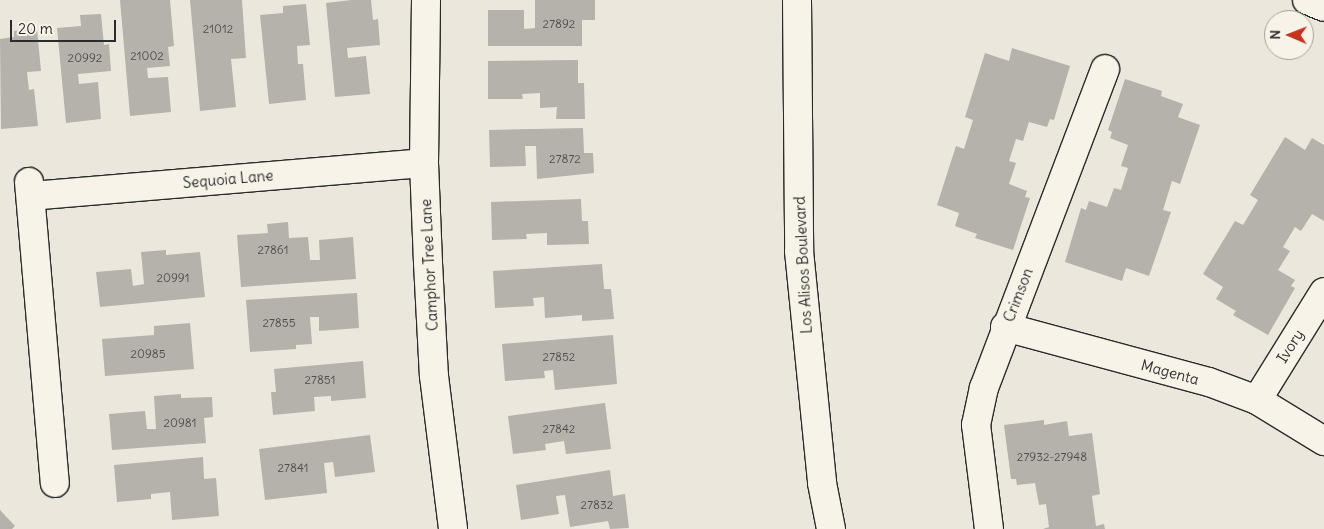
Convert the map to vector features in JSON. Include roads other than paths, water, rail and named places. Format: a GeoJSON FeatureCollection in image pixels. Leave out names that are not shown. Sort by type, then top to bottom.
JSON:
{"type":"FeatureCollection","features":[{"type":"Feature","properties":{"kind":"street","name":"Camphor Tree Lane"},"geometry":{"type":"LineString","coordinates":[[426,0],[424,163],[434,376],[453,529]]}},
{"type":"Feature","properties":{"kind":"street","name":"Los Alisos Boulevard"},"geometry":{"type":"LineString","coordinates":[[797,0],[799,251],[822,483],[831,529]]}},
{"type":"Feature","properties":{"kind":"street"},"geometry":{"type":"LineString","coordinates":[[1308,0],[1324,7]]}},
{"type":"Feature","properties":{"kind":"street","name":"Crimson"},"geometry":{"type":"LineString","coordinates":[[989,529],[976,425],[984,388],[1005,327],[1104,69]]}},
{"type":"Feature","properties":{"kind":"street","name":"Sequoia Lane"},"geometry":{"type":"LineString","coordinates":[[55,483],[30,189],[424,163]]}},
{"type":"Feature","properties":{"kind":"street","name":"Ivory"},"geometry":{"type":"LineString","coordinates":[[1257,400],[1324,292]]}},
{"type":"Feature","properties":{"kind":"street","name":"Magenta"},"geometry":{"type":"LineString","coordinates":[[1005,327],[1209,382],[1257,400],[1324,441]]}}]}
